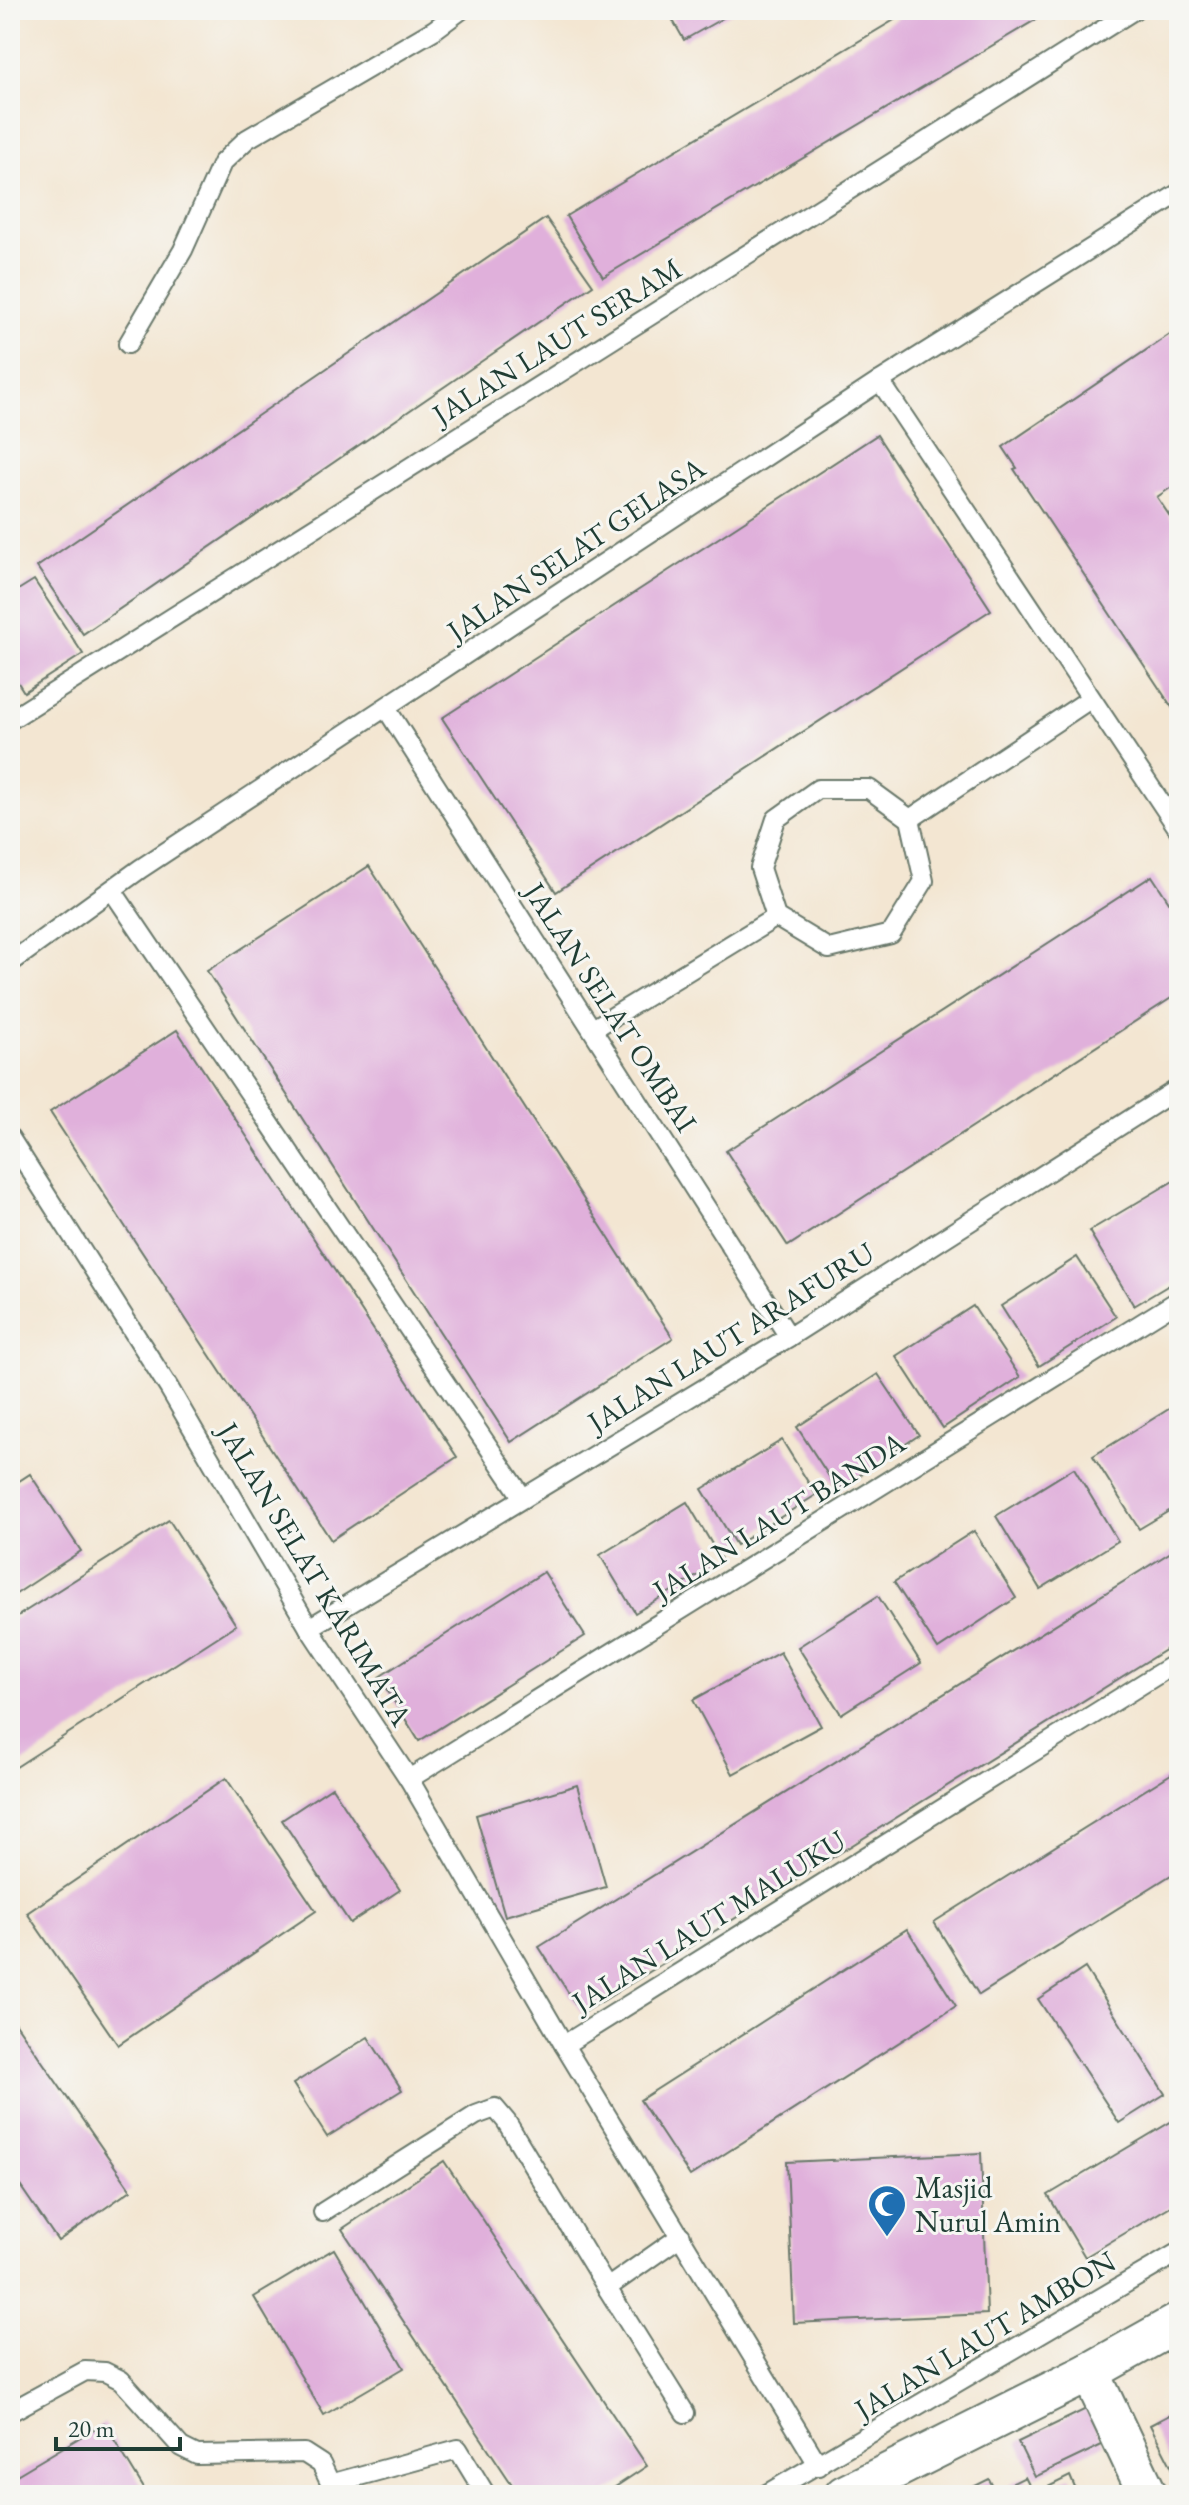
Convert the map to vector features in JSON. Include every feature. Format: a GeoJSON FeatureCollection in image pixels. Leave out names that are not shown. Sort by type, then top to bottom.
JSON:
{"type":"FeatureCollection","features":[{"type":"Feature","properties":{"kind":"street"},"geometry":{"type":"LineString","coordinates":[[844,2495],[1090,2372],[1179,2322]]}},
{"type":"Feature","properties":{"kind":"street"},"geometry":{"type":"LineString","coordinates":[[1090,2372],[1148,2495]]}},
{"type":"Feature","properties":{"kind":"lane"},"geometry":{"type":"LineString","coordinates":[[128,344],[183,250],[222,163],[247,139],[434,30],[461,10]]}},
{"type":"Feature","properties":{"kind":"lane","name":"JALAN LAUT SERAM"},"geometry":{"type":"LineString","coordinates":[[10,720],[1134,10]]}},
{"type":"Feature","properties":{"kind":"lane","name":"JALAN SELAT GELASA"},"geometry":{"type":"LineString","coordinates":[[10,963],[112,890],[880,381],[1179,193]]}},
{"type":"Feature","properties":{"kind":"lane"},"geometry":{"type":"LineString","coordinates":[[880,381],[1179,830]]}},
{"type":"Feature","properties":{"kind":"lane"},"geometry":{"type":"LineString","coordinates":[[910,819],[1090,699]]}},
{"type":"Feature","properties":{"kind":"lane","name":"JALAN SELAT OMBAI"},"geometry":{"type":"LineString","coordinates":[[386,708],[789,1337]]}},
{"type":"Feature","properties":{"kind":"lane"},"geometry":{"type":"LineString","coordinates":[[818,789],[869,789],[910,819],[924,881],[891,934],[829,949],[776,917],[760,868],[776,819],[818,789]]}},
{"type":"Feature","properties":{"kind":"lane"},"geometry":{"type":"LineString","coordinates":[[112,890],[523,1498]]}},
{"type":"Feature","properties":{"kind":"lane"},"geometry":{"type":"LineString","coordinates":[[593,1029],[776,917]]}},
{"type":"Feature","properties":{"kind":"lane","name":"JALAN LAUT ARAFURU"},"geometry":{"type":"LineString","coordinates":[[309,1628],[789,1337],[1179,1088]]}},
{"type":"Feature","properties":{"kind":"lane","name":"JALAN SELAT KARIMATA"},"geometry":{"type":"LineString","coordinates":[[10,1138],[169,1388],[309,1628],[409,1779],[564,2045]]}},
{"type":"Feature","properties":{"kind":"lane","name":"JALAN LAUT BANDA"},"geometry":{"type":"LineString","coordinates":[[409,1779],[1179,1300]]}},
{"type":"Feature","properties":{"kind":"lane","name":"JALAN LAUT MALUKU"},"geometry":{"type":"LineString","coordinates":[[819,2466],[564,2045],[1177,1667]]}},
{"type":"Feature","properties":{"kind":"lane"},"geometry":{"type":"LineString","coordinates":[[323,2212],[476,2115],[495,2108],[506,2121],[685,2413]]}},
{"type":"Feature","properties":{"kind":"lane"},"geometry":{"type":"LineString","coordinates":[[607,2288],[681,2236]]}},
{"type":"Feature","properties":{"kind":"lane","name":"JALAN LAUT AMBON"},"geometry":{"type":"LineString","coordinates":[[765,2495],[1179,2252]]}},
{"type":"Feature","properties":{"kind":"lane"},"geometry":{"type":"LineString","coordinates":[[10,2412],[85,2371],[105,2372],[121,2380],[181,2447],[197,2455],[304,2453],[321,2464],[333,2489],[458,2449],[486,2495]]}},
{"type":"Feature","properties":{"kind":"building"},"geometry":{"type":"Polygon","coordinates":[[[667,10],[737,10],[684,40],[667,10]]]}},
{"type":"Feature","properties":{"kind":"building"},"geometry":{"type":"Polygon","coordinates":[[[911,10],[1052,10],[603,277],[566,216],[911,10]]]}},
{"type":"Feature","properties":{"kind":"building"},"geometry":{"type":"Polygon","coordinates":[[[546,218],[593,285],[83,634],[37,567],[546,218]]]}},
{"type":"Feature","properties":{"kind":"building"},"geometry":{"type":"Polygon","coordinates":[[[1179,328],[1179,482],[1157,497],[1179,530],[1179,718],[1014,469],[1017,468],[1003,447],[1179,328]]]}},
{"type":"Feature","properties":{"kind":"building"},"geometry":{"type":"Polygon","coordinates":[[[877,435],[991,610],[556,892],[442,718],[877,435]]]}},
{"type":"Feature","properties":{"kind":"building"},"geometry":{"type":"Polygon","coordinates":[[[34,580],[83,654],[24,692],[10,670],[10,595],[34,580]]]}},
{"type":"Feature","properties":{"kind":"building"},"geometry":{"type":"Polygon","coordinates":[[[369,866],[673,1338],[511,1442],[207,971],[369,866]]]}},
{"type":"Feature","properties":{"kind":"building"},"geometry":{"type":"Polygon","coordinates":[[[1152,876],[1179,917],[1179,993],[788,1246],[726,1151],[1152,876]]]}},
{"type":"Feature","properties":{"kind":"building"},"geometry":{"type":"Polygon","coordinates":[[[177,1030],[457,1457],[331,1540],[50,1112],[177,1030]]]}},
{"type":"Feature","properties":{"kind":"building"},"geometry":{"type":"Polygon","coordinates":[[[1175,1180],[1179,1186],[1179,1279],[1134,1306],[1089,1231],[1175,1180]]]}},
{"type":"Feature","properties":{"kind":"building"},"geometry":{"type":"Polygon","coordinates":[[[1077,1257],[1116,1317],[1039,1366],[1001,1306],[1077,1257]]]}},
{"type":"Feature","properties":{"kind":"building"},"geometry":{"type":"Polygon","coordinates":[[[973,1306],[1020,1377],[943,1428],[896,1356],[973,1306]]]}},
{"type":"Feature","properties":{"kind":"building"},"geometry":{"type":"Polygon","coordinates":[[[878,1374],[919,1435],[838,1490],[797,1427],[878,1374]]]}},
{"type":"Feature","properties":{"kind":"building"},"geometry":{"type":"Polygon","coordinates":[[[1177,1404],[1179,1505],[1139,1529],[1093,1456],[1177,1404]]]}},
{"type":"Feature","properties":{"kind":"building"},"geometry":{"type":"Polygon","coordinates":[[[782,1440],[816,1495],[736,1545],[702,1489],[782,1440]]]}},
{"type":"Feature","properties":{"kind":"building"},"geometry":{"type":"Polygon","coordinates":[[[1074,1468],[1118,1541],[1040,1589],[996,1516],[1074,1468]]]}},
{"type":"Feature","properties":{"kind":"building"},"geometry":{"type":"Polygon","coordinates":[[[30,1474],[81,1551],[10,1598],[10,1487],[30,1474]]]}},
{"type":"Feature","properties":{"kind":"building"},"geometry":{"type":"Polygon","coordinates":[[[687,1502],[722,1561],[635,1613],[600,1555],[687,1502]]]}},
{"type":"Feature","properties":{"kind":"building"},"geometry":{"type":"Polygon","coordinates":[[[169,1520],[236,1625],[10,1771],[10,1621],[169,1520]]]}},
{"type":"Feature","properties":{"kind":"building"},"geometry":{"type":"Polygon","coordinates":[[[974,1531],[1016,1598],[938,1649],[894,1582],[974,1531]]]}},
{"type":"Feature","properties":{"kind":"building"},"geometry":{"type":"Polygon","coordinates":[[[1179,1547],[1179,1641],[582,2014],[539,1947],[1179,1547]]]}},
{"type":"Feature","properties":{"kind":"building"},"geometry":{"type":"Polygon","coordinates":[[[544,1572],[585,1636],[419,1741],[379,1677],[544,1572]]]}},
{"type":"Feature","properties":{"kind":"building"},"geometry":{"type":"Polygon","coordinates":[[[878,1596],[921,1663],[841,1714],[798,1647],[878,1596]]]}},
{"type":"Feature","properties":{"kind":"building"},"geometry":{"type":"Polygon","coordinates":[[[780,1652],[821,1726],[733,1774],[693,1700],[780,1652]]]}},
{"type":"Feature","properties":{"kind":"building"},"geometry":{"type":"Polygon","coordinates":[[[1179,1769],[1179,1870],[979,1995],[934,1922],[1179,1769]]]}},
{"type":"Feature","properties":{"kind":"building"},"geometry":{"type":"Polygon","coordinates":[[[226,1778],[316,1911],[118,2045],[27,1913],[226,1778]]]}},
{"type":"Feature","properties":{"kind":"building"},"geometry":{"type":"Polygon","coordinates":[[[577,1785],[606,1887],[505,1916],[476,1815],[577,1785]]]}},
{"type":"Feature","properties":{"kind":"building"},"geometry":{"type":"Polygon","coordinates":[[[332,1787],[400,1890],[350,1923],[282,1820],[332,1787]]]}},
{"type":"Feature","properties":{"kind":"building"},"geometry":{"type":"Polygon","coordinates":[[[907,1929],[956,2006],[690,2176],[640,2100],[907,1929]]]}},
{"type":"Feature","properties":{"kind":"building"},"geometry":{"type":"Polygon","coordinates":[[[1085,1968],[1165,2094],[1119,2123],[1038,1999],[1085,1968]]]}},
{"type":"Feature","properties":{"kind":"building"},"geometry":{"type":"Polygon","coordinates":[[[10,2015],[131,2190],[58,2241],[10,2171],[10,2015]]]}},
{"type":"Feature","properties":{"kind":"building"},"geometry":{"type":"Polygon","coordinates":[[[368,2037],[402,2090],[327,2137],[293,2084],[368,2037]]]}},
{"type":"Feature","properties":{"kind":"building"},"geometry":{"type":"Polygon","coordinates":[[[1179,2117],[1179,2201],[1085,2257],[1048,2195],[1179,2117]]]}},
{"type":"Feature","properties":{"kind":"building","name":"Masjid Nurul Amin"},"geometry":{"type":"Polygon","coordinates":[[[981,2153],[987,2314],[794,2323],[787,2162],[981,2153]]]}},
{"type":"Feature","properties":{"kind":"building"},"geometry":{"type":"Polygon","coordinates":[[[444,2161],[647,2466],[603,2495],[519,2495],[342,2229],[444,2161]]]}},
{"type":"Feature","properties":{"kind":"building"},"geometry":{"type":"Polygon","coordinates":[[[334,2249],[404,2368],[324,2415],[254,2297],[334,2249]]]}},
{"type":"Feature","properties":{"kind":"building"},"geometry":{"type":"Polygon","coordinates":[[[1086,2409],[1104,2444],[1035,2477],[1018,2442],[1086,2409]]]}},
{"type":"Feature","properties":{"kind":"building"},"geometry":{"type":"Polygon","coordinates":[[[1179,2410],[1179,2481],[1150,2425],[1179,2410]]]}},
{"type":"Feature","properties":{"kind":"building"},"geometry":{"type":"Polygon","coordinates":[[[104,2423],[148,2495],[10,2495],[10,2479],[104,2423]]]}},
{"type":"Feature","properties":{"kind":"building"},"geometry":{"type":"Polygon","coordinates":[[[1070,2476],[1078,2495],[1040,2495],[1038,2492],[1070,2476]]]}},
{"type":"Feature","properties":{"kind":"building"},"geometry":{"type":"Polygon","coordinates":[[[1025,2477],[1034,2495],[999,2495],[997,2491],[1025,2477]]]}},
{"type":"Feature","properties":{"kind":"building"},"geometry":{"type":"Polygon","coordinates":[[[989,2479],[997,2495],[962,2495],[961,2493],[989,2479]]]}},
{"type":"Feature","properties":{"kind":"place","name":"Masjid Nurul Amin"},"geometry":{"type":"Point","coordinates":[887,2238]}}]}
